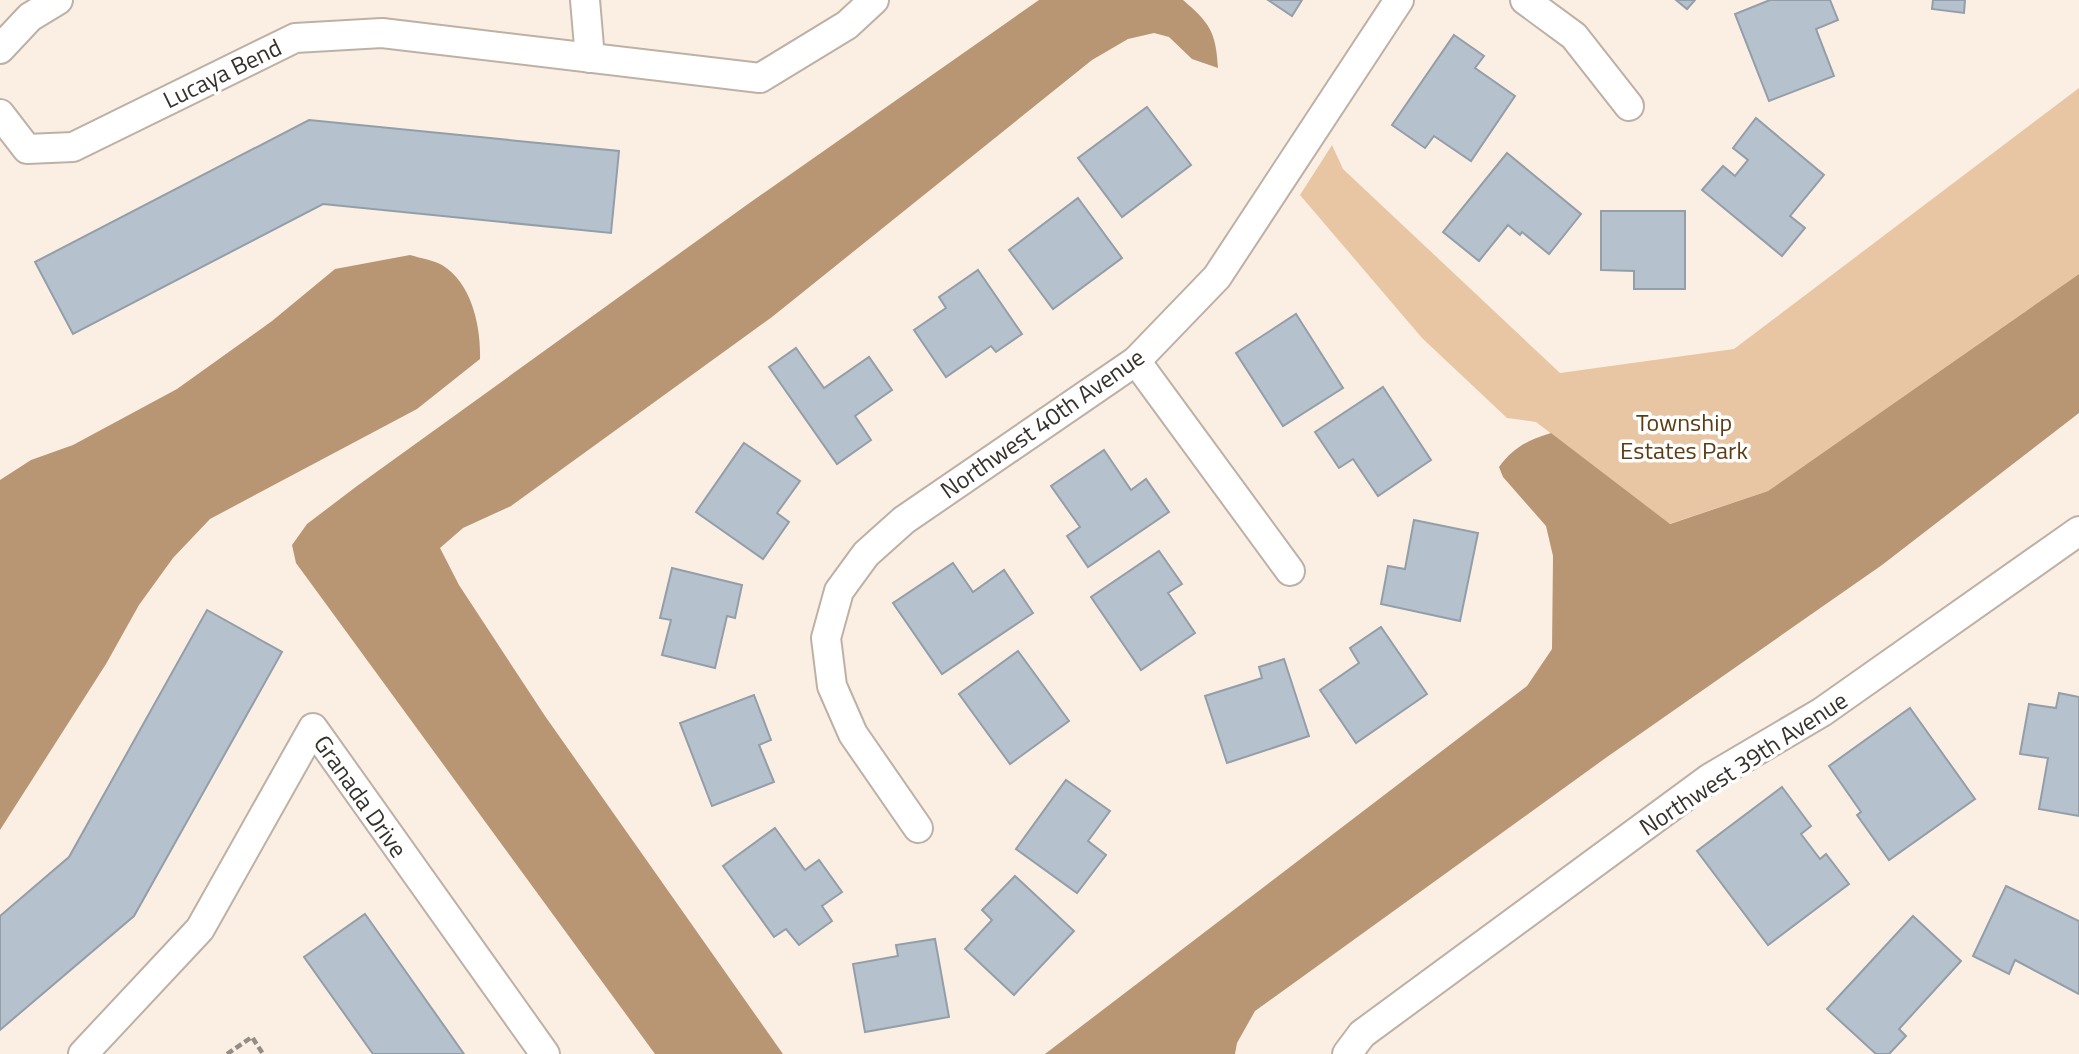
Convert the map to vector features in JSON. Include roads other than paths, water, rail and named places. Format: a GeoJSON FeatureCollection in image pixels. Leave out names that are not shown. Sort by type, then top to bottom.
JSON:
{"type":"FeatureCollection","features":[{"type":"Feature","properties":{"kind":"street"},"geometry":{"type":"LineString","coordinates":[[0,49],[30,17],[58,0]]}},
{"type":"Feature","properties":{"kind":"street"},"geometry":{"type":"LineString","coordinates":[[585,0],[590,58]]}},
{"type":"Feature","properties":{"kind":"street","name":"Lucaya Bend"},"geometry":{"type":"LineString","coordinates":[[1,118],[27,149],[73,147],[295,38],[382,33],[760,78],[847,25],[874,0]]}},
{"type":"Feature","properties":{"kind":"street","name":"Northwest 40th Avenue"},"geometry":{"type":"LineString","coordinates":[[918,828],[853,734],[832,686],[826,638],[839,591],[866,554],[904,520],[1136,361],[1217,277],[1399,0]]}},
{"type":"Feature","properties":{"kind":"street"},"geometry":{"type":"LineString","coordinates":[[1525,0],[1574,36],[1629,106]]}},
{"type":"Feature","properties":{"kind":"street"},"geometry":{"type":"LineString","coordinates":[[1136,361],[1290,571]]}},
{"type":"Feature","properties":{"kind":"street","name":"Northwest 39th Avenue"},"geometry":{"type":"LineString","coordinates":[[1347,1054],[1362,1034],[1710,778],[1822,712],[2079,531]]}},
{"type":"Feature","properties":{"kind":"street","name":"Granada Drive"},"geometry":{"type":"LineString","coordinates":[[83,1054],[200,929],[313,728],[545,1054]]}},
{"type":"Feature","properties":{"kind":"park label","name":"Township Estates Park"},"geometry":{"type":"Point","coordinates":[1684,436]}}]}
